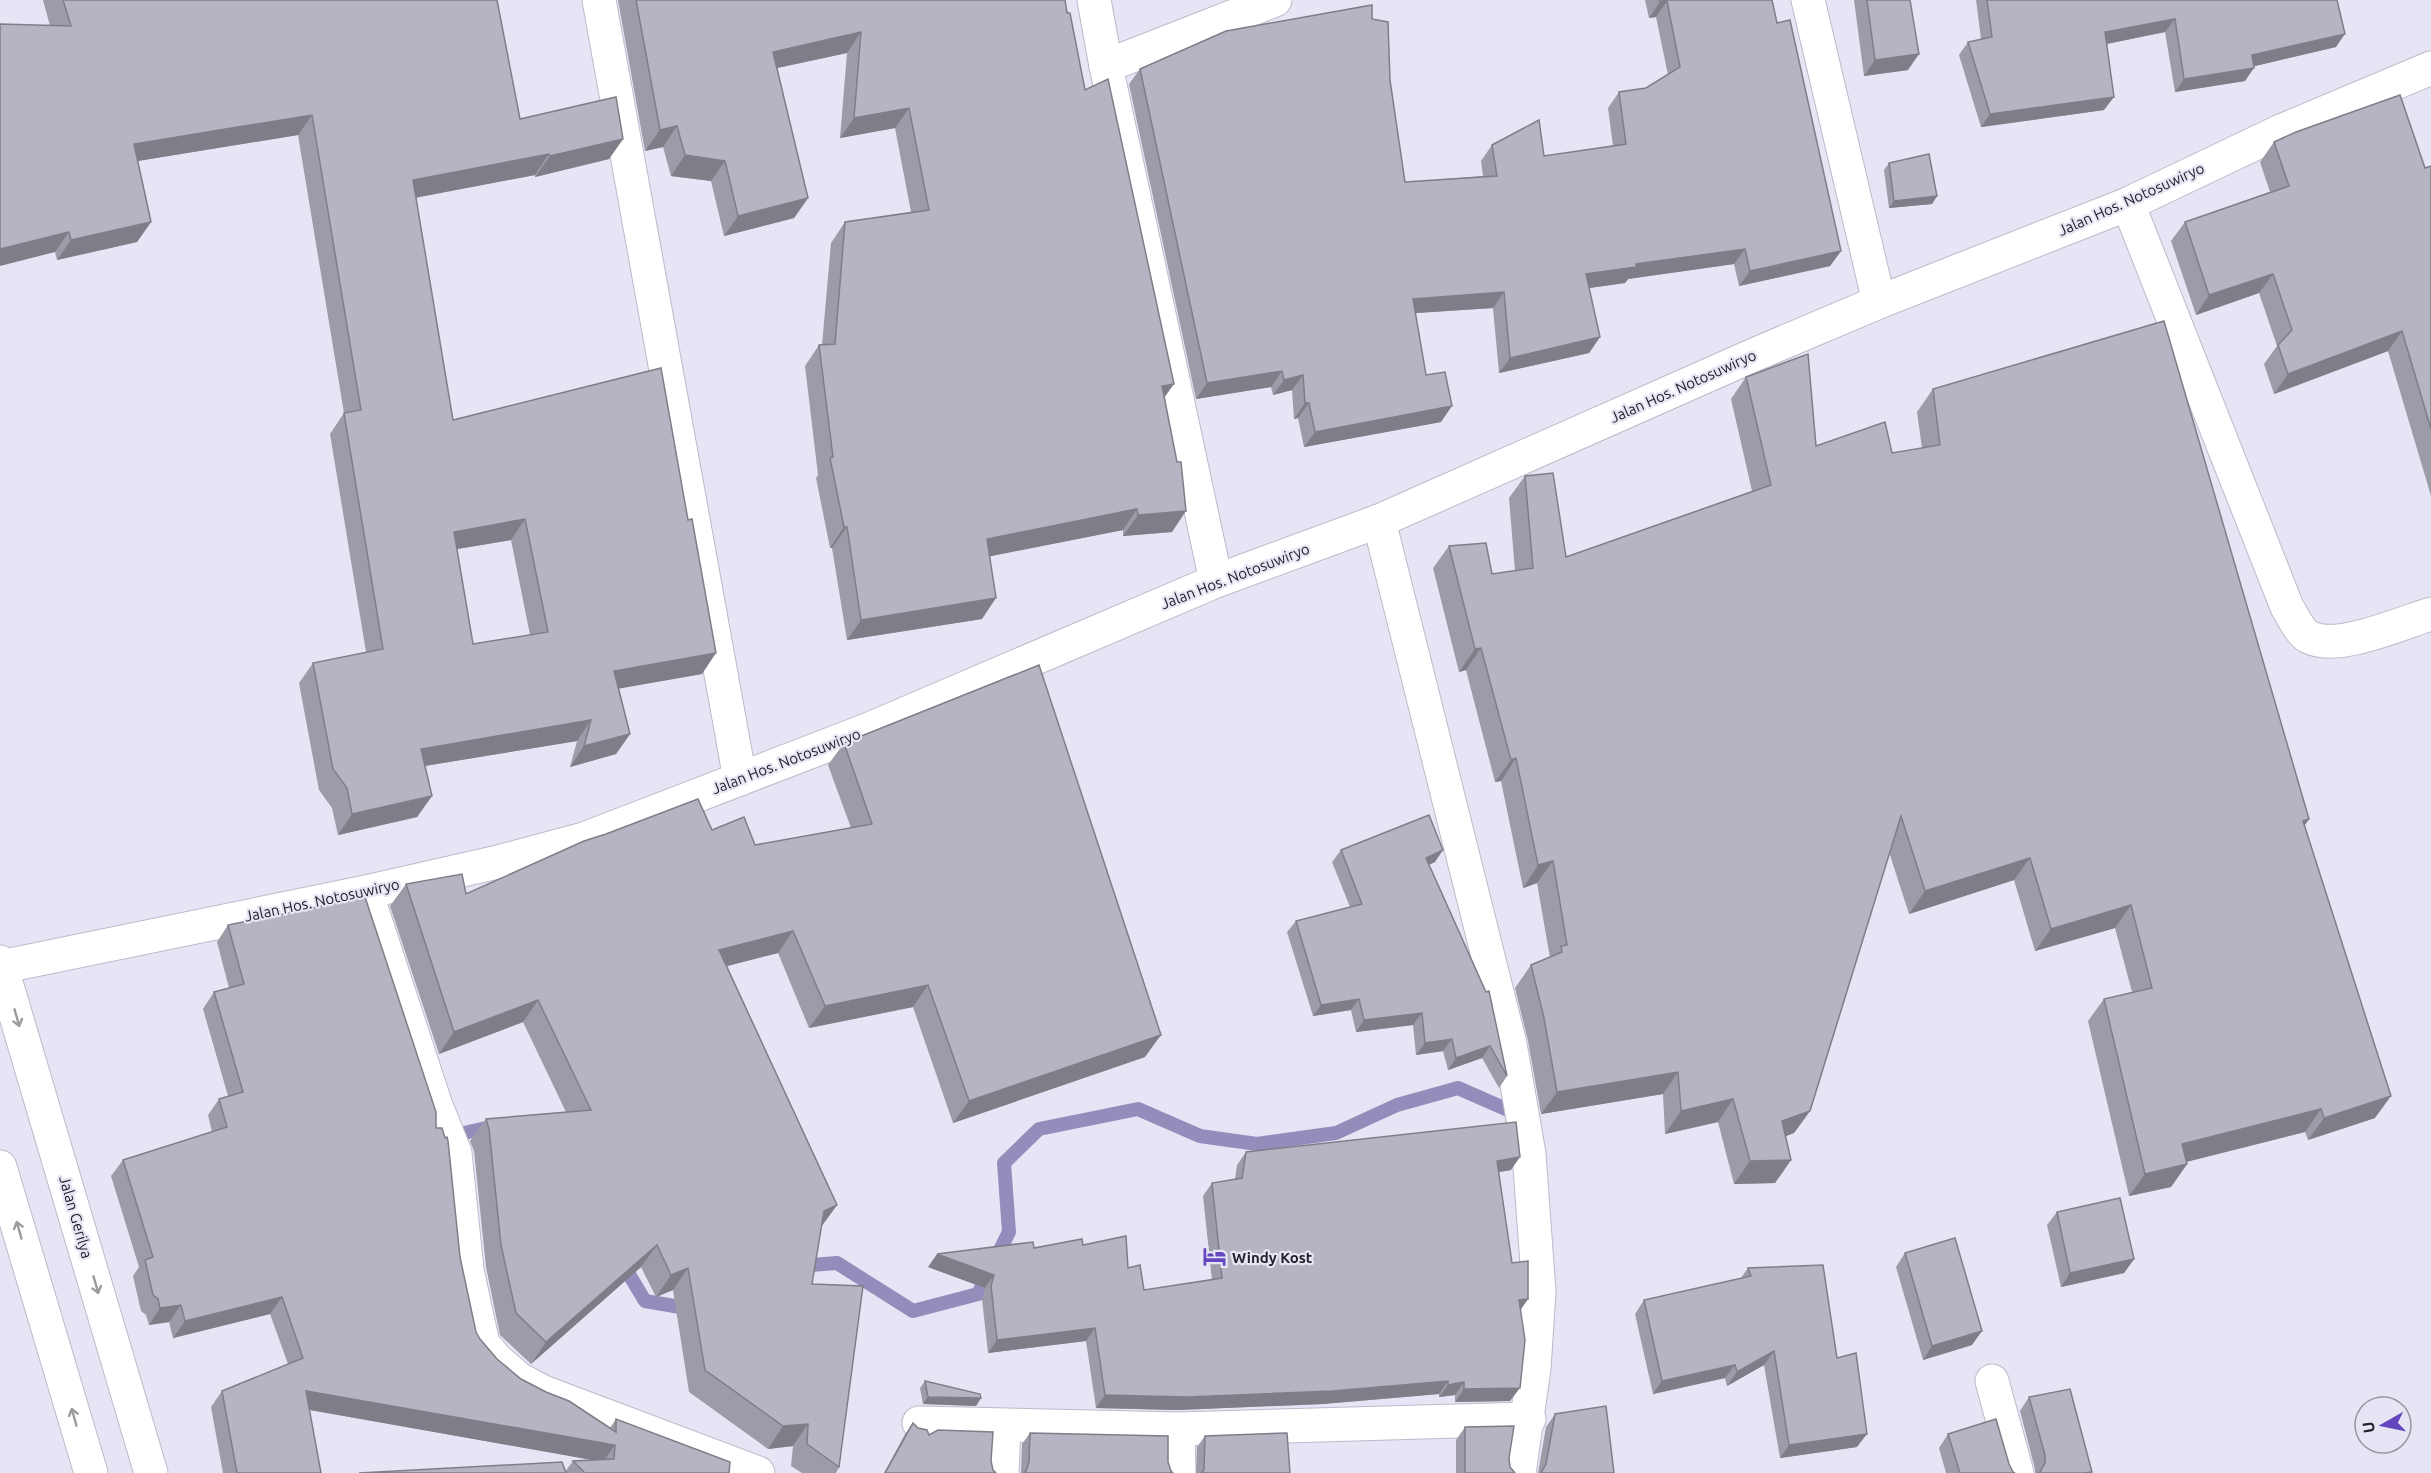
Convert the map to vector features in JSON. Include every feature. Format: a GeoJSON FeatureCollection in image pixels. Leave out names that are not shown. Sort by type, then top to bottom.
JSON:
{"type":"FeatureCollection","features":[{"type":"Feature","properties":{"kind":"main road"},"geometry":{"type":"LineString","coordinates":[[599,0],[740,779]]}},
{"type":"Feature","properties":{"kind":"main road"},"geometry":{"type":"LineString","coordinates":[[1094,0],[1106,66],[1216,581]]}},
{"type":"Feature","properties":{"kind":"main road"},"geometry":{"type":"LineString","coordinates":[[1106,66],[1275,0]]}},
{"type":"Feature","properties":{"kind":"main road"},"geometry":{"type":"LineString","coordinates":[[1808,0],[1879,302]]}},
{"type":"Feature","properties":{"kind":"main road","name":"Jalan Hos. Notosuwiryo"},"geometry":{"type":"LineString","coordinates":[[0,965],[366,892],[498,862],[584,839],[867,730],[1216,581],[1379,522],[1746,358],[1879,302],[2128,204],[2281,131],[2431,68]]}},
{"type":"Feature","properties":{"kind":"main road"},"geometry":{"type":"LineString","coordinates":[[2128,204],[2287,607],[2306,636],[2319,641],[2339,643],[2431,614]]}},
{"type":"Feature","properties":{"kind":"main road"},"geometry":{"type":"LineString","coordinates":[[1379,522],[1510,1044],[1530,1154],[1539,1292],[1529,1419],[1519,1473]]}},
{"type":"Feature","properties":{"kind":"main road"},"geometry":{"type":"LineString","coordinates":[[366,892],[435,1103],[455,1153],[467,1270],[483,1344],[519,1379],[543,1392],[758,1473]]}},
{"type":"Feature","properties":{"kind":"main road","name":"Jalan Gerilya"},"geometry":{"type":"LineString","coordinates":[[0,965],[151,1473]]}},
{"type":"Feature","properties":{"kind":"main road"},"geometry":{"type":"LineString","coordinates":[[0,1167],[91,1473]]}},
{"type":"Feature","properties":{"kind":"main road"},"geometry":{"type":"LineString","coordinates":[[1992,1381],[2017,1473]]}},
{"type":"Feature","properties":{"kind":"main road"},"geometry":{"type":"LineString","coordinates":[[919,1423],[1004,1427],[1178,1429],[1529,1419]]}},
{"type":"Feature","properties":{"kind":"main road"},"geometry":{"type":"LineString","coordinates":[[1002,1473],[1004,1427]]}},
{"type":"Feature","properties":{"kind":"main road"},"geometry":{"type":"LineString","coordinates":[[1178,1429],[1179,1473]]}},
{"type":"Feature","properties":{"kind":"building"},"geometry":{"type":"Polygon","coordinates":[[[63,0],[497,0],[520,119],[616,97],[623,139],[550,156],[549,154],[413,180],[453,420],[661,368],[688,520],[692,519],[716,653],[614,671],[630,734],[584,746],[591,720],[421,749],[432,796],[352,814],[347,788],[333,769],[313,663],[383,649],[344,413],[361,410],[312,115],[134,144],[151,222],[71,240],[69,232],[0,249],[0,24],[71,26],[63,0]],[[525,519],[454,532],[473,644],[548,632],[525,519]]]}},
{"type":"Feature","properties":{"kind":"building"},"geometry":{"type":"Polygon","coordinates":[[[636,0],[1065,0],[1067,13],[1070,13],[1085,90],[1108,79],[1174,384],[1162,386],[1177,462],[1181,462],[1186,511],[1138,515],[1137,509],[987,539],[996,598],[861,620],[847,527],[844,527],[830,458],[833,457],[819,345],[835,344],[845,222],[929,210],[909,108],[854,118],[861,32],[773,52],[808,198],[738,216],[725,161],[685,155],[677,126],[660,130],[636,0]]]}},
{"type":"Feature","properties":{"kind":"building"},"geometry":{"type":"Polygon","coordinates":[[[1659,0],[1772,0],[1777,23],[1790,20],[1841,251],[1750,271],[1745,249],[1636,264],[1636,267],[1586,274],[1600,337],[1510,358],[1504,292],[1413,299],[1426,375],[1445,372],[1452,406],[1315,432],[1309,403],[1305,403],[1303,375],[1284,380],[1282,371],[1207,383],[1140,69],[1226,31],[1372,5],[1372,19],[1388,22],[1390,80],[1405,182],[1497,176],[1492,145],[1539,120],[1544,156],[1626,144],[1619,92],[1646,88],[1680,67],[1667,1],[1660,2],[1659,0]]]}},
{"type":"Feature","properties":{"kind":"building"},"geometry":{"type":"Polygon","coordinates":[[[1867,0],[1910,0],[1919,54],[1875,60],[1867,0]]]}},
{"type":"Feature","properties":{"kind":"building"},"geometry":{"type":"Polygon","coordinates":[[[1987,0],[2337,0],[2345,34],[2252,55],[2254,68],[2184,79],[2175,19],[2105,32],[2114,97],[1990,114],[1968,42],[1992,37],[1987,0]]]}},
{"type":"Feature","properties":{"kind":"building"},"geometry":{"type":"Polygon","coordinates":[[[2400,95],[2425,168],[2431,166],[2431,429],[2402,331],[2288,374],[2278,345],[2292,330],[2273,274],[2209,295],[2185,222],[2289,186],[2274,142],[2400,95]]]}},
{"type":"Feature","properties":{"kind":"building"},"geometry":{"type":"Polygon","coordinates":[[[1929,154],[1937,196],[1894,201],[1889,163],[1929,154]]]}},
{"type":"Feature","properties":{"kind":"building"},"geometry":{"type":"Polygon","coordinates":[[[2164,321],[2309,819],[2303,821],[2391,1096],[2324,1118],[2321,1109],[2182,1144],[2187,1164],[2145,1174],[2104,999],[2152,988],[2131,905],[2051,929],[2030,858],[1925,891],[1901,816],[1810,1111],[1782,1121],[1791,1160],[1750,1161],[1733,1099],[1681,1111],[1678,1072],[1557,1092],[1544,1018],[1531,965],[1562,952],[1561,946],[1567,945],[1553,861],[1538,865],[1516,758],[1511,760],[1481,648],[1475,649],[1449,546],[1486,543],[1492,574],[1533,568],[1525,476],[1553,473],[1566,557],[1771,485],[1746,377],[1808,354],[1816,446],[1885,422],[1892,453],[1940,445],[1933,389],[2164,321]]]}},
{"type":"Feature","properties":{"kind":"building"},"geometry":{"type":"Polygon","coordinates":[[[1039,665],[1161,1035],[969,1101],[928,985],[825,1006],[793,931],[719,950],[837,1205],[824,1211],[812,1284],[863,1286],[839,1467],[807,1444],[808,1424],[783,1426],[705,1370],[688,1268],[671,1275],[657,1245],[546,1342],[516,1313],[501,1245],[486,1119],[591,1110],[538,1000],[454,1032],[406,884],[462,874],[466,894],[584,841],[698,799],[712,830],[744,817],[755,845],[872,824],[844,743],[1039,665]]]}},
{"type":"Feature","properties":{"kind":"building"},"geometry":{"type":"Polygon","coordinates":[[[1429,815],[1443,850],[1426,858],[1486,992],[1489,991],[1507,1076],[1490,1046],[1456,1058],[1452,1039],[1425,1043],[1422,1013],[1364,1020],[1359,999],[1321,1005],[1296,921],[1362,904],[1341,850],[1429,815]]]}},
{"type":"Feature","properties":{"kind":"building"},"geometry":{"type":"Polygon","coordinates":[[[365,897],[436,1112],[436,1128],[442,1128],[445,1138],[447,1137],[460,1257],[476,1332],[480,1339],[497,1359],[521,1379],[569,1401],[616,1432],[616,1419],[730,1462],[729,1473],[585,1473],[573,1461],[614,1459],[615,1445],[306,1391],[321,1473],[237,1473],[222,1391],[303,1358],[282,1297],[185,1321],[181,1305],[160,1308],[158,1299],[153,1295],[145,1260],[153,1257],[123,1160],[227,1127],[219,1099],[243,1092],[214,992],[244,984],[228,925],[365,897]]]}},
{"type":"Feature","properties":{"kind":"building"},"geometry":{"type":"Polygon","coordinates":[[[1516,1122],[1520,1157],[1497,1161],[1512,1263],[1528,1261],[1528,1299],[1519,1300],[1525,1340],[1520,1388],[1464,1389],[1464,1382],[1448,1385],[1448,1381],[1332,1391],[1187,1397],[1105,1395],[1095,1328],[997,1340],[991,1286],[994,1275],[937,1254],[1033,1242],[1034,1248],[1082,1239],[1083,1245],[1126,1236],[1128,1268],[1140,1265],[1144,1290],[1222,1278],[1212,1183],[1242,1178],[1246,1152],[1516,1122]]]}},
{"type":"Feature","properties":{"kind":"building"},"geometry":{"type":"Polygon","coordinates":[[[2120,1198],[2134,1259],[2070,1273],[2057,1212],[2120,1198]]]}},
{"type":"Feature","properties":{"kind":"building"},"geometry":{"type":"Polygon","coordinates":[[[1955,1238],[1982,1331],[1932,1346],[1905,1253],[1955,1238]]]}},
{"type":"Feature","properties":{"kind":"building"},"geometry":{"type":"Polygon","coordinates":[[[1823,1265],[1837,1358],[1856,1353],[1867,1434],[1789,1445],[1774,1351],[1737,1372],[1735,1365],[1662,1381],[1644,1300],[1751,1276],[1748,1268],[1823,1265]]]}},
{"type":"Feature","properties":{"kind":"building"},"geometry":{"type":"Polygon","coordinates":[[[925,1381],[980,1394],[981,1398],[928,1397],[925,1381]]]}},
{"type":"Feature","properties":{"kind":"building"},"geometry":{"type":"Polygon","coordinates":[[[2070,1389],[2092,1472],[2039,1473],[2045,1463],[2045,1455],[2029,1397],[2070,1389]]]}},
{"type":"Feature","properties":{"kind":"building"},"geometry":{"type":"Polygon","coordinates":[[[1606,1406],[1614,1473],[1541,1473],[1546,1464],[1555,1414],[1606,1406]]]}},
{"type":"Feature","properties":{"kind":"building"},"geometry":{"type":"Polygon","coordinates":[[[1996,1419],[2009,1464],[2015,1473],[1960,1473],[1948,1434],[1996,1419]]]}},
{"type":"Feature","properties":{"kind":"building"},"geometry":{"type":"Polygon","coordinates":[[[913,1423],[918,1428],[927,1430],[929,1435],[938,1430],[993,1432],[991,1461],[996,1473],[885,1473],[913,1423]]]}},
{"type":"Feature","properties":{"kind":"building"},"geometry":{"type":"Polygon","coordinates":[[[1514,1426],[1509,1458],[1510,1467],[1515,1473],[1465,1473],[1465,1427],[1514,1426]]]}},
{"type":"Feature","properties":{"kind":"building"},"geometry":{"type":"Polygon","coordinates":[[[1030,1433],[1168,1436],[1168,1462],[1173,1473],[1024,1473],[1029,1462],[1030,1433]]]}},
{"type":"Feature","properties":{"kind":"building"},"geometry":{"type":"Polygon","coordinates":[[[1287,1433],[1290,1473],[1201,1473],[1204,1470],[1205,1436],[1287,1433]]]}},
{"type":"Feature","properties":{"kind":"building"},"geometry":{"type":"Polygon","coordinates":[[[562,1462],[566,1473],[359,1473],[562,1462]]]}},
{"type":"Feature","properties":{"kind":"waterway"},"geometry":{"type":"LineString","coordinates":[[798,1266],[837,1263],[913,1311],[978,1294],[1009,1232],[1004,1163],[1039,1129],[1138,1109],[1200,1136],[1257,1144],[1336,1133],[1397,1105],[1458,1088],[1515,1113]]}},
{"type":"Feature","properties":{"kind":"waterway"},"geometry":{"type":"LineString","coordinates":[[447,1140],[455,1135],[495,1126]]}},
{"type":"Feature","properties":{"kind":"waterway"},"geometry":{"type":"LineString","coordinates":[[621,1261],[645,1301],[692,1309]]}},
{"type":"Feature","properties":{"kind":"place","name":"Windy Kost"},"geometry":{"type":"Point","coordinates":[1214,1257]}}]}
